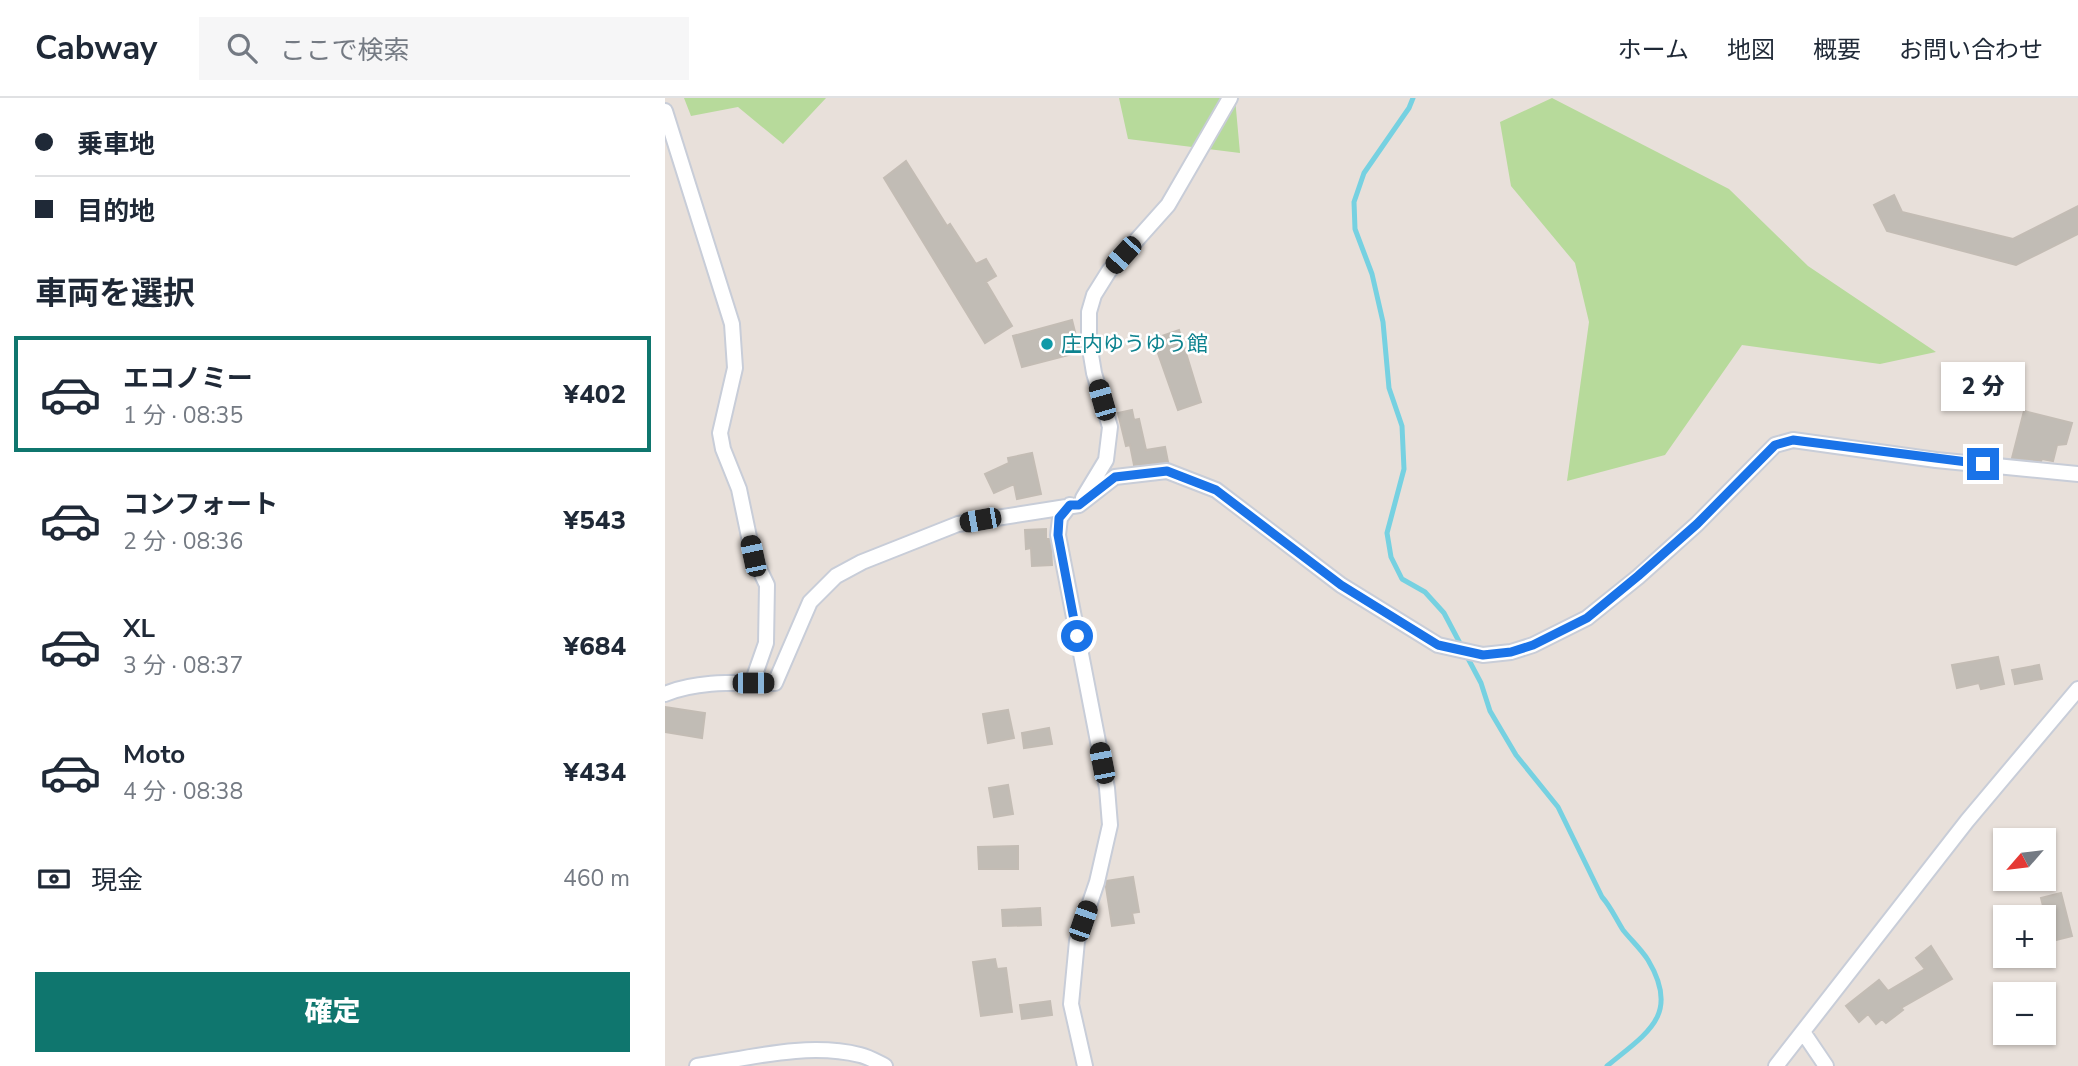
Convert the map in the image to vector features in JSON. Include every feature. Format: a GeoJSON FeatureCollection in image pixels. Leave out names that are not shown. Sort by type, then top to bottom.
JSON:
{"type":"FeatureCollection","features":[{"type":"Feature","properties":{"kind":"street"},"geometry":{"type":"LineString","coordinates":[[665,694],[679,688],[717,683],[775,683],[810,603],[836,576],[862,562],[958,524],[1074,505],[1106,460],[1110,426],[1094,373],[1089,343],[1089,313],[1094,295],[1109,271],[1168,205],[1230,98]]}},
{"type":"Feature","properties":{"kind":"street"},"geometry":{"type":"LineString","coordinates":[[665,111],[732,324],[735,368],[720,433],[723,449],[739,489],[753,556],[767,585],[767,643],[753,683]]}},
{"type":"Feature","properties":{"kind":"street"},"geometry":{"type":"LineString","coordinates":[[1085,1066],[1071,1004],[1077,941],[1097,881],[1110,825],[1107,788],[1058,535],[1059,518],[1115,477],[1167,471],[1216,490],[1341,585],[1438,645],[1483,655],[1511,652],[1533,645],[1587,618],[1697,524],[1775,445],[1793,440],[1936,460],[2078,474]]}},
{"type":"Feature","properties":{"kind":"street"},"geometry":{"type":"LineString","coordinates":[[1776,1066],[1967,821],[2078,689]]}},
{"type":"Feature","properties":{"kind":"street"},"geometry":{"type":"LineString","coordinates":[[1803,1032],[1826,1066]]}},
{"type":"Feature","properties":{"kind":"street"},"geometry":{"type":"LineString","coordinates":[[697,1066],[797,1051],[825,1050],[862,1055],[885,1066]]}},
{"type":"Feature","properties":{"kind":"green space"},"geometry":{"type":"Polygon","coordinates":[[[684,98],[826,98],[783,144],[738,107],[691,116],[684,98]]]}},
{"type":"Feature","properties":{"kind":"green space"},"geometry":{"type":"Polygon","coordinates":[[[1119,98],[1235,98],[1240,153],[1128,139],[1119,98]]]}},
{"type":"Feature","properties":{"kind":"green space"},"geometry":{"type":"Polygon","coordinates":[[[1552,98],[1729,189],[1808,266],[1936,352],[1880,364],[1742,345],[1665,455],[1567,481],[1589,322],[1575,263],[1511,186],[1500,122],[1552,98]]]}},
{"type":"Feature","properties":{"kind":"building"},"geometry":{"type":"Polygon","coordinates":[[[906,161],[947,226],[950,224],[976,264],[986,259],[996,276],[986,282],[1012,326],[985,343],[884,178],[906,161]]]}},
{"type":"Feature","properties":{"kind":"building"},"geometry":{"type":"Polygon","coordinates":[[[1894,195],[1902,212],[2013,239],[2078,206],[2078,234],[2016,265],[1887,231],[1874,205],[1894,195]]]}},
{"type":"Feature","properties":{"kind":"building","name":"庄内ゆうゆう館"},"geometry":{"type":"Polygon","coordinates":[[[1072,320],[1080,352],[1022,367],[1013,336],[1072,320]]]}},
{"type":"Feature","properties":{"kind":"building"},"geometry":{"type":"Polygon","coordinates":[[[1179,330],[1201,402],[1178,410],[1153,339],[1179,330]]]}},
{"type":"Feature","properties":{"kind":"building"},"geometry":{"type":"Polygon","coordinates":[[[1132,410],[1134,420],[1139,419],[1146,450],[1165,447],[1168,462],[1134,465],[1118,413],[1132,410]]]}},
{"type":"Feature","properties":{"kind":"building"},"geometry":{"type":"Polygon","coordinates":[[[2024,411],[2072,423],[2066,444],[2057,445],[2053,461],[2012,458],[2024,411]]]}},
{"type":"Feature","properties":{"kind":"building"},"geometry":{"type":"Polygon","coordinates":[[[1032,453],[1041,494],[1017,499],[1014,484],[994,493],[985,474],[1009,463],[1008,458],[1032,453]]]}},
{"type":"Feature","properties":{"kind":"building"},"geometry":{"type":"Polygon","coordinates":[[[1046,529],[1052,565],[1032,566],[1031,548],[1026,549],[1025,530],[1046,529]]]}},
{"type":"Feature","properties":{"kind":"building"},"geometry":{"type":"Polygon","coordinates":[[[1998,657],[2004,684],[1981,689],[1979,683],[1957,688],[1952,665],[1998,657]]]}},
{"type":"Feature","properties":{"kind":"building"},"geometry":{"type":"Polygon","coordinates":[[[2039,665],[2042,679],[2015,684],[2012,670],[2039,665]]]}},
{"type":"Feature","properties":{"kind":"building"},"geometry":{"type":"Polygon","coordinates":[[[665,707],[705,713],[702,738],[665,732],[665,707]]]}},
{"type":"Feature","properties":{"kind":"building"},"geometry":{"type":"Polygon","coordinates":[[[1008,710],[1014,738],[988,743],[983,714],[1008,710]]]}},
{"type":"Feature","properties":{"kind":"building"},"geometry":{"type":"Polygon","coordinates":[[[1049,728],[1052,744],[1024,748],[1022,733],[1049,728]]]}},
{"type":"Feature","properties":{"kind":"building"},"geometry":{"type":"Polygon","coordinates":[[[1008,785],[1013,814],[994,817],[989,788],[1008,785]]]}},
{"type":"Feature","properties":{"kind":"building"},"geometry":{"type":"Polygon","coordinates":[[[1018,846],[1018,869],[979,869],[978,847],[1018,846]]]}},
{"type":"Feature","properties":{"kind":"building"},"geometry":{"type":"Polygon","coordinates":[[[1133,877],[1139,912],[1132,913],[1134,923],[1112,926],[1107,881],[1133,877]]]}},
{"type":"Feature","properties":{"kind":"building"},"geometry":{"type":"Polygon","coordinates":[[[2061,893],[2072,936],[2056,940],[2056,905],[2043,905],[2041,898],[2061,893]]]}},
{"type":"Feature","properties":{"kind":"building"},"geometry":{"type":"Polygon","coordinates":[[[1040,908],[1041,925],[1003,926],[1002,910],[1040,908]]]}},
{"type":"Feature","properties":{"kind":"building"},"geometry":{"type":"Polygon","coordinates":[[[1931,946],[1952,979],[1901,1008],[1903,1010],[1886,1023],[1882,1019],[1876,1024],[1868,1014],[1859,1022],[1846,1006],[1879,980],[1888,991],[1925,969],[1916,958],[1931,946]]]}},
{"type":"Feature","properties":{"kind":"building"},"geometry":{"type":"Polygon","coordinates":[[[995,959],[997,969],[1006,968],[1012,1012],[981,1016],[973,962],[995,959]]]}},
{"type":"Feature","properties":{"kind":"building"},"geometry":{"type":"Polygon","coordinates":[[[1050,1001],[1052,1015],[1022,1019],[1020,1005],[1050,1001]]]}},
{"type":"Feature","properties":{"kind":"waterway"},"geometry":{"type":"LineString","coordinates":[[1413,98],[1409,108],[1364,173],[1354,202],[1355,229],[1372,274],[1383,322],[1389,388],[1402,426],[1404,469],[1387,533],[1391,557],[1402,579],[1425,592],[1444,613],[1481,683],[1490,711],[1516,755],[1558,807],[1602,897],[1623,930],[1648,960],[1657,979],[1661,995],[1660,1009],[1655,1021],[1635,1043],[1607,1066]]}},
{"type":"Feature","properties":{"kind":"place","name":"庄内ゆうゆう館"},"geometry":{"type":"Point","coordinates":[1047,344]}},
{"type":"Feature","properties":{"kind":"route"},"geometry":{"type":"LineString","coordinates":[[1077,636],[1058,535],[1059,518],[1070,505],[1079,505],[1115,477],[1167,471],[1216,490],[1341,585],[1438,645],[1483,655],[1511,652],[1533,645],[1587,618],[1697,524],[1775,445],[1793,440],[1983,464]]}}]}
